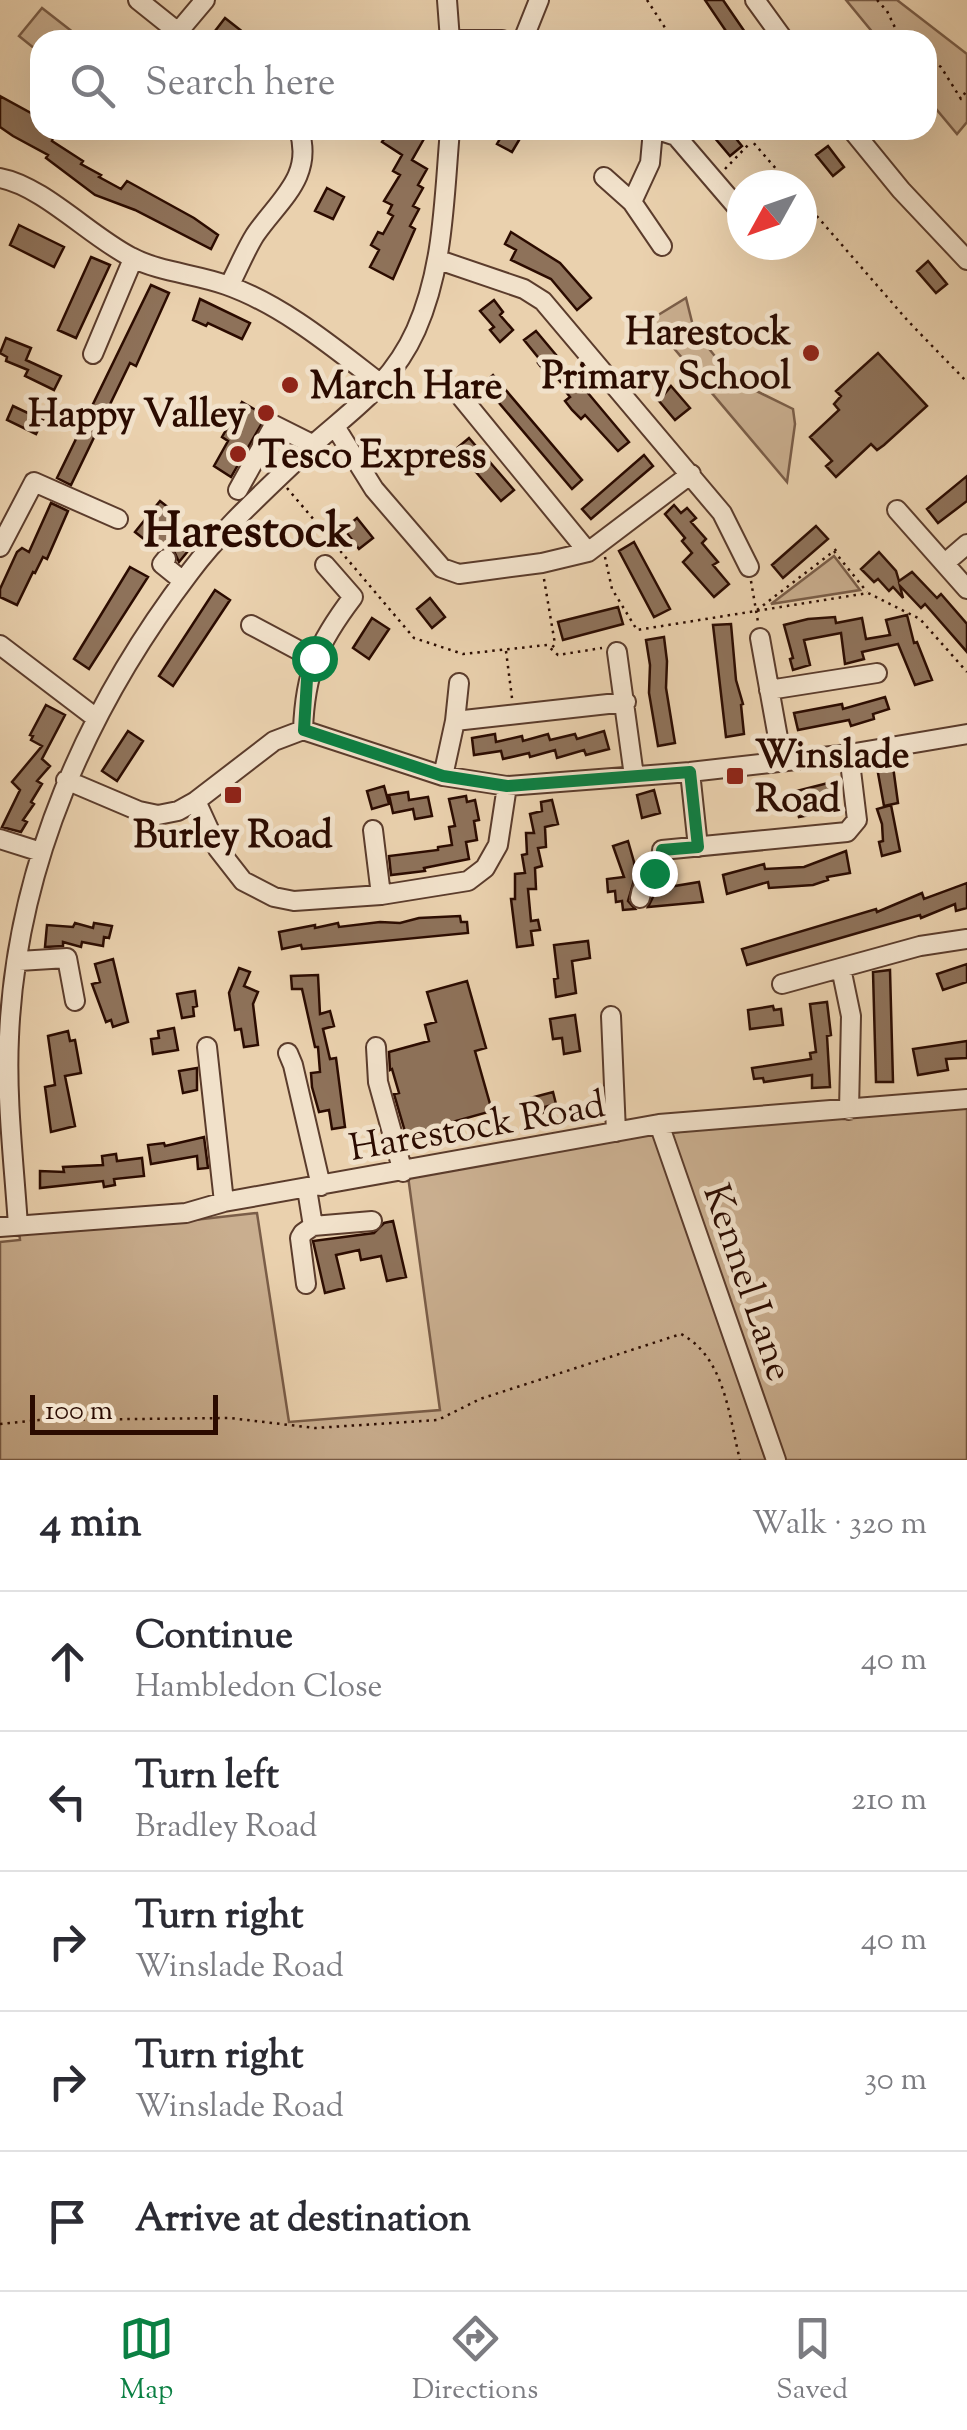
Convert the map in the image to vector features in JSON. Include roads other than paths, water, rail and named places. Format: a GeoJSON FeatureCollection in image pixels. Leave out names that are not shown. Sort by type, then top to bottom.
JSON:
{"type":"FeatureCollection","features":[{"type":"Feature","properties":{"kind":"street"},"geometry":{"type":"LineString","coordinates":[[138,0],[176,30]]}},
{"type":"Feature","properties":{"kind":"street"},"geometry":{"type":"LineString","coordinates":[[187,30],[205,0]]}},
{"type":"Feature","properties":{"kind":"street"},"geometry":{"type":"LineString","coordinates":[[447,0],[449,30]]}},
{"type":"Feature","properties":{"kind":"street"},"geometry":{"type":"LineString","coordinates":[[527,30],[539,0]]}},
{"type":"Feature","properties":{"kind":"street"},"geometry":{"type":"LineString","coordinates":[[755,0],[777,30]]}},
{"type":"Feature","properties":{"kind":"street"},"geometry":{"type":"LineString","coordinates":[[230,286],[254,236],[296,184],[304,165],[300,140]]}},
{"type":"Feature","properties":{"kind":"street"},"geometry":{"type":"LineString","coordinates":[[9,1226],[5,1012],[41,852],[66,780],[96,718],[184,581],[216,539],[381,384],[400,359],[416,330],[438,260],[449,140]]}},
{"type":"Feature","properties":{"kind":"street"},"geometry":{"type":"LineString","coordinates":[[632,202],[650,163],[653,140]]}},
{"type":"Feature","properties":{"kind":"street"},"geometry":{"type":"LineString","coordinates":[[679,140],[727,195]]}},
{"type":"Feature","properties":{"kind":"street"},"geometry":{"type":"LineString","coordinates":[[860,140],[967,260]]}},
{"type":"Feature","properties":{"kind":"street"},"geometry":{"type":"LineString","coordinates":[[604,177],[632,202],[662,246]]}},
{"type":"Feature","properties":{"kind":"street"},"geometry":{"type":"LineString","coordinates":[[0,178],[23,186],[133,258],[230,286],[322,340],[381,384]]}},
{"type":"Feature","properties":{"kind":"street"},"geometry":{"type":"LineString","coordinates":[[93,354],[133,258]]}},
{"type":"Feature","properties":{"kind":"street"},"geometry":{"type":"LineString","coordinates":[[438,260],[524,289],[543,301],[691,474],[722,514],[749,566]]}},
{"type":"Feature","properties":{"kind":"street"},"geometry":{"type":"LineString","coordinates":[[462,398],[595,548]]}},
{"type":"Feature","properties":{"kind":"street"},"geometry":{"type":"LineString","coordinates":[[253,504],[232,487],[274,425],[314,445]]}},
{"type":"Feature","properties":{"kind":"street"},"geometry":{"type":"LineString","coordinates":[[336,428],[374,489],[442,568],[459,574],[542,563],[595,548],[691,474]]}},
{"type":"Feature","properties":{"kind":"street"},"geometry":{"type":"LineString","coordinates":[[0,548],[34,482],[118,519]]}},
{"type":"Feature","properties":{"kind":"street"},"geometry":{"type":"LineString","coordinates":[[898,510],[967,588]]}},
{"type":"Feature","properties":{"kind":"street"},"geometry":{"type":"LineString","coordinates":[[183,538],[216,539]]}},
{"type":"Feature","properties":{"kind":"street"},"geometry":{"type":"LineString","coordinates":[[945,564],[967,544]]}},
{"type":"Feature","properties":{"kind":"street"},"geometry":{"type":"LineString","coordinates":[[166,559],[162,564],[184,581]]}},
{"type":"Feature","properties":{"kind":"street"},"geometry":{"type":"LineString","coordinates":[[304,730],[307,679],[314,658],[353,597],[325,565]]}},
{"type":"Feature","properties":{"kind":"street"},"geometry":{"type":"LineString","coordinates":[[251,625],[314,658]]}},
{"type":"Feature","properties":{"kind":"street"},"geometry":{"type":"LineString","coordinates":[[760,638],[782,760]]}},
{"type":"Feature","properties":{"kind":"street"},"geometry":{"type":"LineString","coordinates":[[0,645],[96,718]]}},
{"type":"Feature","properties":{"kind":"street"},"geometry":{"type":"LineString","coordinates":[[621,645],[634,776]]}},
{"type":"Feature","properties":{"kind":"street"},"geometry":{"type":"LineString","coordinates":[[770,690],[877,673]]}},
{"type":"Feature","properties":{"kind":"street"},"geometry":{"type":"LineString","coordinates":[[443,776],[459,683]]}},
{"type":"Feature","properties":{"kind":"street"},"geometry":{"type":"LineString","coordinates":[[455,721],[626,702]]}},
{"type":"Feature","properties":{"kind":"street"},"geometry":{"type":"LineString","coordinates":[[66,780],[139,811],[158,815],[196,802],[274,741],[304,730],[443,776],[507,786],[690,772],[848,754],[967,734]]}},
{"type":"Feature","properties":{"kind":"street"},"geometry":{"type":"LineString","coordinates":[[640,898],[642,885],[659,867],[662,850],[847,832],[857,820],[848,754]]}},
{"type":"Feature","properties":{"kind":"street"},"geometry":{"type":"LineString","coordinates":[[690,772],[698,847]]}},
{"type":"Feature","properties":{"kind":"street"},"geometry":{"type":"LineString","coordinates":[[196,802],[228,864],[243,881],[257,890],[294,901],[380,895],[468,880],[484,868],[498,845],[507,786]]}},
{"type":"Feature","properties":{"kind":"street"},"geometry":{"type":"LineString","coordinates":[[372,830],[380,895]]}},
{"type":"Feature","properties":{"kind":"street"},"geometry":{"type":"LineString","coordinates":[[0,838],[41,852]]}},
{"type":"Feature","properties":{"kind":"street"},"geometry":{"type":"LineString","coordinates":[[793,985],[920,946],[967,939]]}},
{"type":"Feature","properties":{"kind":"street"},"geometry":{"type":"LineString","coordinates":[[18,961],[66,958],[74,1001]]}},
{"type":"Feature","properties":{"kind":"street"},"geometry":{"type":"LineString","coordinates":[[841,968],[852,1016],[849,1110]]}},
{"type":"Feature","properties":{"kind":"street"},"geometry":{"type":"LineString","coordinates":[[611,1016],[616,1132]]}},
{"type":"Feature","properties":{"kind":"street"},"geometry":{"type":"LineString","coordinates":[[207,1047],[224,1202]]}},
{"type":"Feature","properties":{"kind":"street"},"geometry":{"type":"LineString","coordinates":[[376,1048],[378,1082],[403,1172]]}},
{"type":"Feature","properties":{"kind":"street"},"geometry":{"type":"LineString","coordinates":[[295,1060],[314,1187],[314,1226]]}},
{"type":"Feature","properties":{"kind":"street","name":"Harestock Road"},"geometry":{"type":"LineString","coordinates":[[9,1226],[186,1213],[224,1202],[660,1124],[967,1099]]}},
{"type":"Feature","properties":{"kind":"street","name":"Kennel Lane"},"geometry":{"type":"LineString","coordinates":[[660,1124],[776,1460]]}},
{"type":"Feature","properties":{"kind":"street"},"geometry":{"type":"LineString","coordinates":[[306,1284],[300,1238],[314,1226],[372,1221]]}},
{"type":"Feature","properties":{"kind":"place","name":"Harestock Primary School"},"geometry":{"type":"Point","coordinates":[811,353]}},
{"type":"Feature","properties":{"kind":"place","name":"March Hare"},"geometry":{"type":"Point","coordinates":[290,385]}},
{"type":"Feature","properties":{"kind":"place","name":"Happy Valley"},"geometry":{"type":"Point","coordinates":[266,413]}},
{"type":"Feature","properties":{"kind":"place","name":"Tesco Express"},"geometry":{"type":"Point","coordinates":[238,454]}},
{"type":"Feature","properties":{"kind":"place","name":"Winslade Road"},"geometry":{"type":"Point","coordinates":[735,776]}},
{"type":"Feature","properties":{"kind":"place","name":"Burley Road"},"geometry":{"type":"Point","coordinates":[233,795]}},
{"type":"Feature","properties":{"kind":"district","name":"Harestock"},"geometry":{"type":"Point","coordinates":[248,529]}}]}
